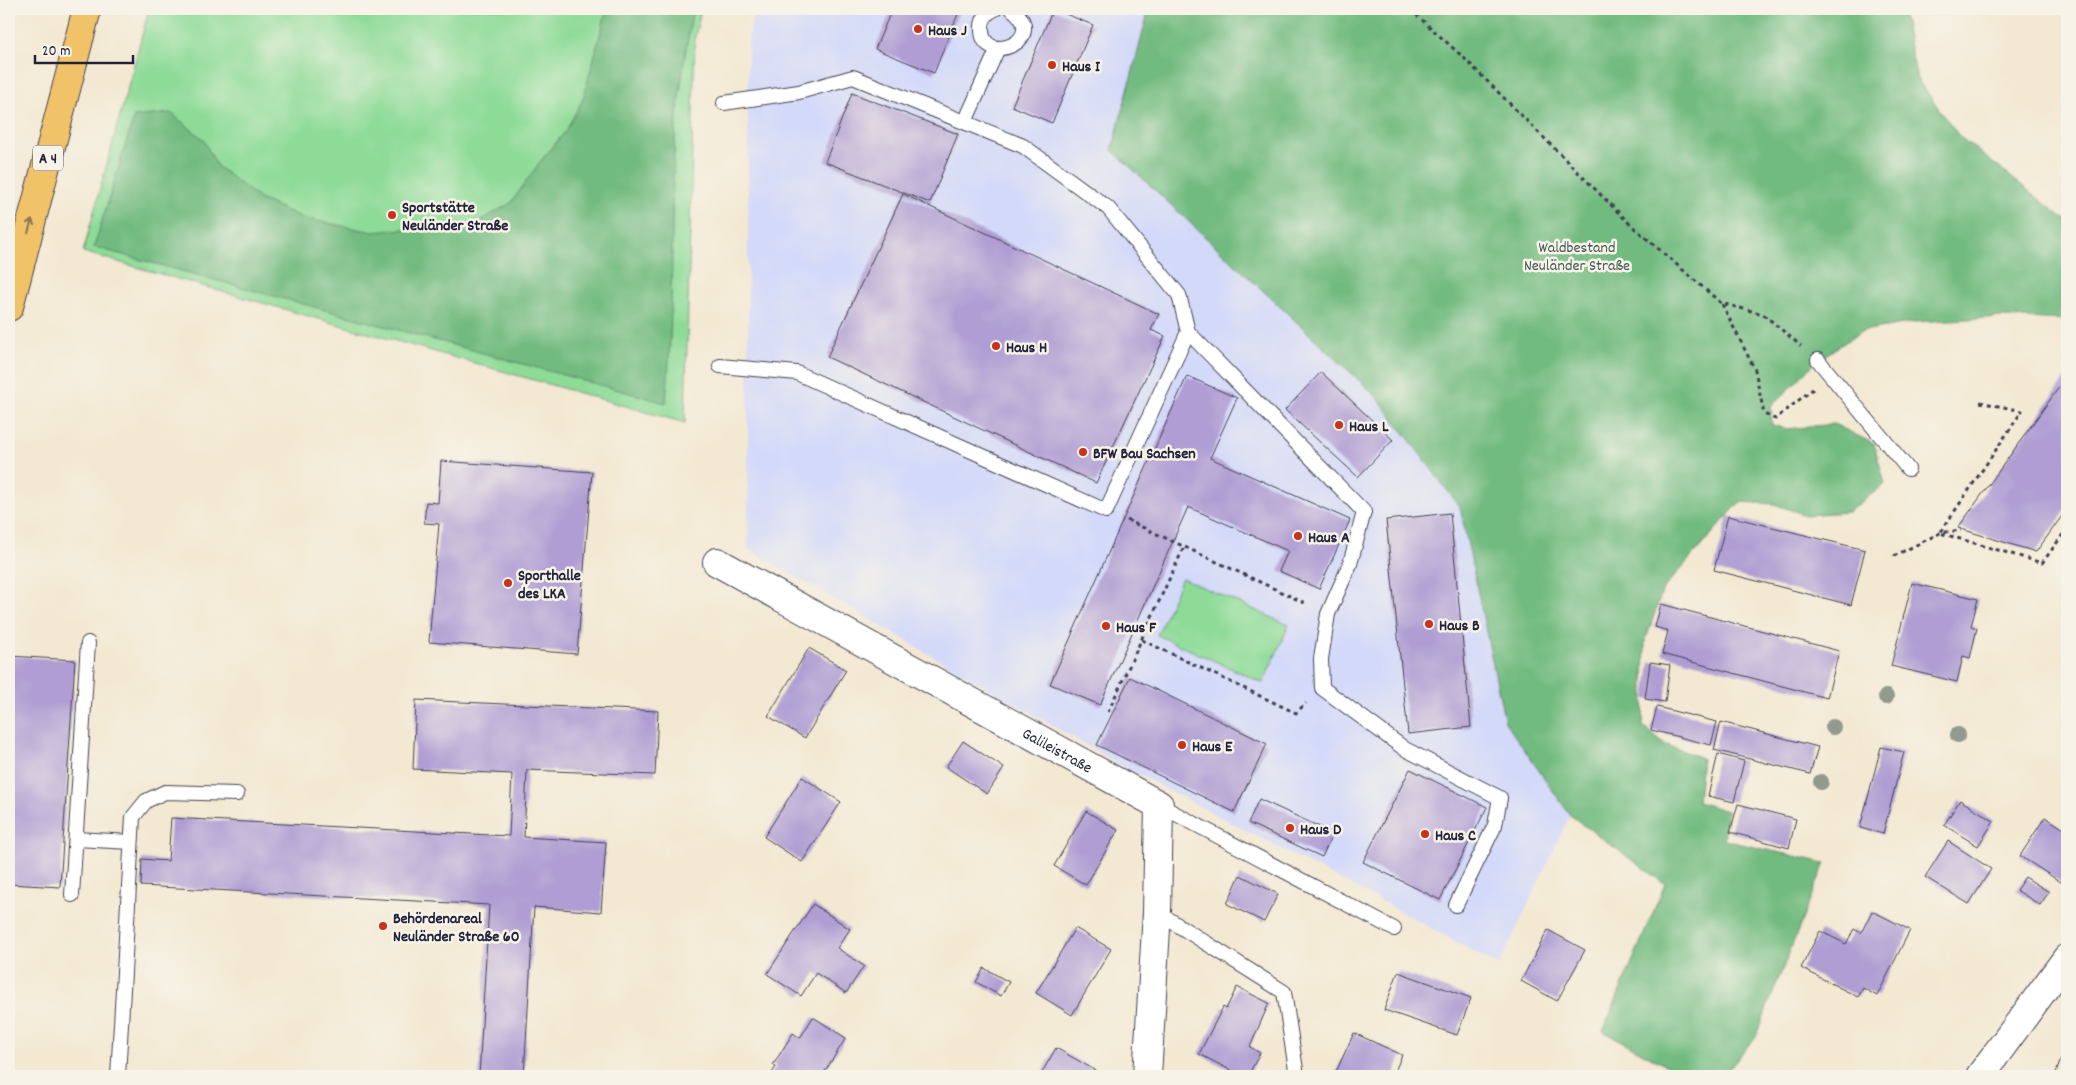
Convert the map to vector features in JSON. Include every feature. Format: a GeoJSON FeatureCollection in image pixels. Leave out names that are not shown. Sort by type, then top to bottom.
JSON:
{"type":"FeatureCollection","features":[{"type":"Feature","properties":{"kind":"highway","name":"A 4"},"geometry":{"type":"LineString","coordinates":[[9,307],[87,9]]}},
{"type":"Feature","properties":{"kind":"street","name":"Galileistraße"},"geometry":{"type":"LineString","coordinates":[[718,562],[1159,804]]}},
{"type":"Feature","properties":{"kind":"street"},"geometry":{"type":"LineString","coordinates":[[1148,1076],[1157,912],[1159,804]]}},
{"type":"Feature","properties":{"kind":"street"},"geometry":{"type":"LineString","coordinates":[[1980,1076],[2067,958]]}},
{"type":"Feature","properties":{"kind":"lane"},"geometry":{"type":"LineString","coordinates":[[995,9],[986,15],[982,29],[988,43],[998,48],[1012,46],[1020,40],[1023,34],[1022,19],[1012,9]]}},
{"type":"Feature","properties":{"kind":"lane"},"geometry":{"type":"LineString","coordinates":[[965,122],[998,48]]}},
{"type":"Feature","properties":{"kind":"lane"},"geometry":{"type":"LineString","coordinates":[[724,103],[798,92],[853,77],[1023,146],[1108,208],[1179,295],[1188,332],[1364,512],[1350,564],[1328,614],[1320,659],[1322,688],[1405,749],[1500,798],[1495,825],[1456,905]]}},
{"type":"Feature","properties":{"kind":"lane"},"geometry":{"type":"LineString","coordinates":[[720,366],[797,374],[1106,511],[1188,332]]}},
{"type":"Feature","properties":{"kind":"lane"},"geometry":{"type":"LineString","coordinates":[[1818,360],[1908,469]]}},
{"type":"Feature","properties":{"kind":"lane"},"geometry":{"type":"LineString","coordinates":[[72,895],[88,643]]}},
{"type":"Feature","properties":{"kind":"lane"},"geometry":{"type":"LineString","coordinates":[[118,1076],[133,817],[146,800],[165,792],[237,794]]}},
{"type":"Feature","properties":{"kind":"lane"},"geometry":{"type":"LineString","coordinates":[[1159,804],[1394,929]]}},
{"type":"Feature","properties":{"kind":"lane"},"geometry":{"type":"LineString","coordinates":[[76,839],[131,842]]}},
{"type":"Feature","properties":{"kind":"lane"},"geometry":{"type":"LineString","coordinates":[[1157,912],[1284,992],[1297,1076]]}},
{"type":"Feature","properties":{"kind":"path"},"geometry":{"type":"LineString","coordinates":[[1410,9],[1464,58],[1630,225],[1721,303],[1755,370],[1764,414],[1775,419],[1832,376]]}},
{"type":"Feature","properties":{"kind":"path"},"geometry":{"type":"LineString","coordinates":[[1721,303],[1762,314],[1818,360]]}},
{"type":"Feature","properties":{"kind":"path"},"geometry":{"type":"LineString","coordinates":[[1940,533],[2022,411],[1980,402]]}},
{"type":"Feature","properties":{"kind":"path"},"geometry":{"type":"LineString","coordinates":[[1106,511],[1328,614]]}},
{"type":"Feature","properties":{"kind":"path"},"geometry":{"type":"LineString","coordinates":[[1940,533],[2042,563],[2067,529]]}},
{"type":"Feature","properties":{"kind":"path"},"geometry":{"type":"LineString","coordinates":[[1894,556],[1940,533],[1961,530]]}},
{"type":"Feature","properties":{"kind":"path"},"geometry":{"type":"LineString","coordinates":[[1108,712],[1184,547]]}},
{"type":"Feature","properties":{"kind":"path"},"geometry":{"type":"LineString","coordinates":[[1142,640],[1296,713],[1322,688]]}},
{"type":"Feature","properties":{"kind":"shaded area","name":"BFW Bau Sachsen"},"geometry":{"type":"Polygon","coordinates":[[[754,9],[1149,9],[1112,150],[1377,397],[1460,507],[1505,722],[1570,815],[1499,966],[1398,910],[1124,767],[748,549],[748,41],[754,9]]]}},
{"type":"Feature","properties":{"kind":"green space","name":"Sportstätte Neuländer Straße"},"geometry":{"type":"Polygon","coordinates":[[[149,9],[701,9],[695,37],[685,423],[83,252],[149,9]]]}},
{"type":"Feature","properties":{"kind":"green space"},"geometry":{"type":"Polygon","coordinates":[[[607,9],[693,9],[680,91],[674,154],[671,318],[666,403],[94,247],[134,117],[171,113],[203,139],[217,166],[260,199],[303,218],[373,232],[478,222],[511,203],[539,163],[565,132],[583,99],[607,9]]]}},
{"type":"Feature","properties":{"kind":"green space","name":"Waldbestand Neuländer Straße"},"geometry":{"type":"Polygon","coordinates":[[[1149,9],[1902,9],[1917,79],[1960,137],[2067,221],[2067,320],[2002,317],[1915,322],[1862,331],[1818,360],[1771,407],[1772,425],[1787,429],[1834,424],[1874,444],[1885,484],[1848,512],[1805,515],[1774,504],[1740,502],[1663,589],[1645,642],[1643,726],[1664,744],[1702,758],[1698,802],[1727,811],[1724,840],[1825,863],[1755,1038],[1722,1076],[1685,1076],[1603,1031],[1665,884],[1570,815],[1505,722],[1460,507],[1377,397],[1112,150],[1149,9]]]}},
{"type":"Feature","properties":{"kind":"green space"},"geometry":{"type":"Polygon","coordinates":[[[1182,578],[1289,625],[1263,683],[1157,635],[1182,578]]]}},
{"type":"Feature","properties":{"kind":"building","name":"Haus J"},"geometry":{"type":"Polygon","coordinates":[[[892,9],[960,9],[934,73],[875,49],[892,9]]]}},
{"type":"Feature","properties":{"kind":"building","name":"Haus I"},"geometry":{"type":"Polygon","coordinates":[[[1053,9],[1093,25],[1052,123],[1012,106],[1053,9]]]}},
{"type":"Feature","properties":{"kind":"building"},"geometry":{"type":"Polygon","coordinates":[[[852,93],[958,134],[930,203],[825,162],[852,93]]]}},
{"type":"Feature","properties":{"kind":"building","name":"Haus H"},"geometry":{"type":"Polygon","coordinates":[[[903,194],[1159,314],[1151,330],[1165,336],[1096,483],[827,357],[903,194]]]}},
{"type":"Feature","properties":{"kind":"building","name":"Haus L"},"geometry":{"type":"Polygon","coordinates":[[[1321,372],[1393,440],[1358,477],[1285,410],[1321,372]]]}},
{"type":"Feature","properties":{"kind":"building"},"geometry":{"type":"Polygon","coordinates":[[[1187,376],[1237,398],[1210,458],[1350,520],[1319,589],[1279,571],[1288,551],[1188,507],[1100,705],[1050,684],[1187,376]]]}},
{"type":"Feature","properties":{"kind":"building"},"geometry":{"type":"Polygon","coordinates":[[[2067,376],[2067,509],[2036,552],[1958,528],[2067,376]]]}},
{"type":"Feature","properties":{"kind":"building","name":"Sporthalle des LKA"},"geometry":{"type":"Polygon","coordinates":[[[441,461],[592,472],[577,654],[429,642],[439,524],[424,523],[426,502],[438,503],[441,461]]]}},
{"type":"Feature","properties":{"kind":"building","name":"Haus B"},"geometry":{"type":"Polygon","coordinates":[[[1450,513],[1471,727],[1408,734],[1386,520],[1450,513]]]}},
{"type":"Feature","properties":{"kind":"building"},"geometry":{"type":"Polygon","coordinates":[[[1728,516],[1865,550],[1851,605],[1714,570],[1728,516]]]}},
{"type":"Feature","properties":{"kind":"building"},"geometry":{"type":"Polygon","coordinates":[[[1912,583],[1978,599],[1971,626],[1977,628],[1970,658],[1963,656],[1957,682],[1891,666],[1912,583]]]}},
{"type":"Feature","properties":{"kind":"building"},"geometry":{"type":"Polygon","coordinates":[[[1661,604],[1839,651],[1827,698],[1662,654],[1668,631],[1655,627],[1661,604]]]}},
{"type":"Feature","properties":{"kind":"building"},"geometry":{"type":"Polygon","coordinates":[[[809,648],[846,670],[805,738],[768,716],[809,648]]]}},
{"type":"Feature","properties":{"kind":"building"},"geometry":{"type":"Polygon","coordinates":[[[9,656],[75,660],[60,887],[9,884],[9,656]]]}},
{"type":"Feature","properties":{"kind":"building"},"geometry":{"type":"Polygon","coordinates":[[[1650,662],[1670,665],[1665,702],[1645,699],[1650,662]]]}},
{"type":"Feature","properties":{"kind":"building","name":"Haus E"},"geometry":{"type":"Polygon","coordinates":[[[1130,677],[1267,744],[1234,812],[1097,745],[1130,677]]]}},
{"type":"Feature","properties":{"kind":"building"},"geometry":{"type":"Polygon","coordinates":[[[416,700],[658,711],[655,775],[527,770],[524,837],[606,842],[601,912],[534,907],[524,1076],[479,1076],[489,905],[141,886],[142,859],[168,861],[171,818],[509,836],[512,774],[413,769],[416,700]]]}},
{"type":"Feature","properties":{"kind":"building"},"geometry":{"type":"Polygon","coordinates":[[[1657,707],[1717,722],[1711,745],[1651,730],[1657,707]]]}},
{"type":"Feature","properties":{"kind":"building"},"geometry":{"type":"Polygon","coordinates":[[[1721,722],[1818,747],[1810,774],[1714,750],[1721,722]]]}},
{"type":"Feature","properties":{"kind":"building"},"geometry":{"type":"Polygon","coordinates":[[[963,741],[1004,768],[987,794],[946,767],[963,741]]]}},
{"type":"Feature","properties":{"kind":"building"},"geometry":{"type":"Polygon","coordinates":[[[1881,747],[1904,752],[1883,834],[1860,828],[1881,747]]]}},
{"type":"Feature","properties":{"kind":"building"},"geometry":{"type":"Polygon","coordinates":[[[1718,754],[1744,761],[1734,802],[1708,796],[1718,754]]]}},
{"type":"Feature","properties":{"kind":"building","name":"Haus C"},"geometry":{"type":"Polygon","coordinates":[[[1410,769],[1487,807],[1440,900],[1363,862],[1410,769]]]}},
{"type":"Feature","properties":{"kind":"building"},"geometry":{"type":"Polygon","coordinates":[[[802,777],[841,802],[802,862],[764,837],[802,777]]]}},
{"type":"Feature","properties":{"kind":"building","name":"Haus D"},"geometry":{"type":"Polygon","coordinates":[[[1259,799],[1333,833],[1322,857],[1248,823],[1259,799]]]}},
{"type":"Feature","properties":{"kind":"building"},"geometry":{"type":"Polygon","coordinates":[[[1960,800],[1994,821],[1978,846],[1944,825],[1960,800]]]}},
{"type":"Feature","properties":{"kind":"building"},"geometry":{"type":"Polygon","coordinates":[[[1738,804],[1796,819],[1789,848],[1730,832],[1738,804]]]}},
{"type":"Feature","properties":{"kind":"building"},"geometry":{"type":"Polygon","coordinates":[[[1086,811],[1118,830],[1086,885],[1054,866],[1086,811]]]}},
{"type":"Feature","properties":{"kind":"building"},"geometry":{"type":"Polygon","coordinates":[[[2045,817],[2067,831],[2067,886],[2020,856],[2045,817]]]}},
{"type":"Feature","properties":{"kind":"building"},"geometry":{"type":"Polygon","coordinates":[[[1948,841],[1991,869],[1969,904],[1925,877],[1948,841]]]}},
{"type":"Feature","properties":{"kind":"building"},"geometry":{"type":"Polygon","coordinates":[[[1240,875],[1278,894],[1264,922],[1227,904],[1240,875]]]}},
{"type":"Feature","properties":{"kind":"building"},"geometry":{"type":"Polygon","coordinates":[[[2025,877],[2049,892],[2040,905],[2016,890],[2025,877]]]}},
{"type":"Feature","properties":{"kind":"building"},"geometry":{"type":"Polygon","coordinates":[[[813,904],[850,929],[837,948],[864,966],[846,993],[816,973],[801,996],[767,974],[813,904]]]}},
{"type":"Feature","properties":{"kind":"building"},"geometry":{"type":"Polygon","coordinates":[[[1872,911],[1910,930],[1877,996],[1863,988],[1858,997],[1801,968],[1820,931],[1846,944],[1854,929],[1861,933],[1872,911]]]}},
{"type":"Feature","properties":{"kind":"building"},"geometry":{"type":"Polygon","coordinates":[[[1075,928],[1111,949],[1072,1015],[1036,993],[1075,928]]]}},
{"type":"Feature","properties":{"kind":"building"},"geometry":{"type":"Polygon","coordinates":[[[1548,930],[1585,950],[1557,1001],[1521,981],[1548,930]]]}},
{"type":"Feature","properties":{"kind":"building"},"geometry":{"type":"Polygon","coordinates":[[[984,968],[1009,982],[1001,996],[976,982],[984,968]]]}},
{"type":"Feature","properties":{"kind":"building"},"geometry":{"type":"Polygon","coordinates":[[[1398,972],[1471,998],[1457,1035],[1384,1010],[1398,972]]]}},
{"type":"Feature","properties":{"kind":"building"},"geometry":{"type":"Polygon","coordinates":[[[1237,987],[1269,1003],[1250,1047],[1260,1053],[1248,1076],[1242,1076],[1199,1054],[1223,1007],[1226,1009],[1237,987]]]}},
{"type":"Feature","properties":{"kind":"building"},"geometry":{"type":"Polygon","coordinates":[[[813,1017],[846,1038],[822,1076],[770,1076],[776,1067],[773,1065],[793,1033],[800,1038],[813,1017]]]}},
{"type":"Feature","properties":{"kind":"building"},"geometry":{"type":"Polygon","coordinates":[[[1354,1033],[1402,1055],[1393,1076],[1334,1076],[1354,1033]]]}},
{"type":"Feature","properties":{"kind":"building"},"geometry":{"type":"Polygon","coordinates":[[[2067,1042],[2067,1076],[2055,1076],[2067,1042]]]}},
{"type":"Feature","properties":{"kind":"building"},"geometry":{"type":"Polygon","coordinates":[[[1056,1048],[1100,1073],[1098,1076],[1040,1076],[1056,1048]]]}},
{"type":"Feature","properties":{"kind":"place","name":"Haus J"},"geometry":{"type":"Point","coordinates":[918,29]}},
{"type":"Feature","properties":{"kind":"place","name":"Haus I"},"geometry":{"type":"Point","coordinates":[1052,65]}},
{"type":"Feature","properties":{"kind":"place","name":"Sportstätte Neuländer Straße"},"geometry":{"type":"Point","coordinates":[392,215]}},
{"type":"Feature","properties":{"kind":"place","name":"Haus H"},"geometry":{"type":"Point","coordinates":[996,346]}},
{"type":"Feature","properties":{"kind":"place","name":"Haus L"},"geometry":{"type":"Point","coordinates":[1339,425]}},
{"type":"Feature","properties":{"kind":"place","name":"BFW Bau Sachsen"},"geometry":{"type":"Point","coordinates":[1083,452]}},
{"type":"Feature","properties":{"kind":"place","name":"Haus A"},"geometry":{"type":"Point","coordinates":[1298,536]}},
{"type":"Feature","properties":{"kind":"place","name":"Sporthalle des LKA"},"geometry":{"type":"Point","coordinates":[508,583]}},
{"type":"Feature","properties":{"kind":"place","name":"Haus B"},"geometry":{"type":"Point","coordinates":[1429,624]}},
{"type":"Feature","properties":{"kind":"place","name":"Haus F"},"geometry":{"type":"Point","coordinates":[1106,626]}},
{"type":"Feature","properties":{"kind":"place","name":"Haus E"},"geometry":{"type":"Point","coordinates":[1182,745]}},
{"type":"Feature","properties":{"kind":"place","name":"Haus D"},"geometry":{"type":"Point","coordinates":[1290,828]}},
{"type":"Feature","properties":{"kind":"place","name":"Haus C"},"geometry":{"type":"Point","coordinates":[1425,834]}},
{"type":"Feature","properties":{"kind":"place","name":"Behördenareal Neuländer Straße 60"},"geometry":{"type":"Point","coordinates":[383,926]}}]}
